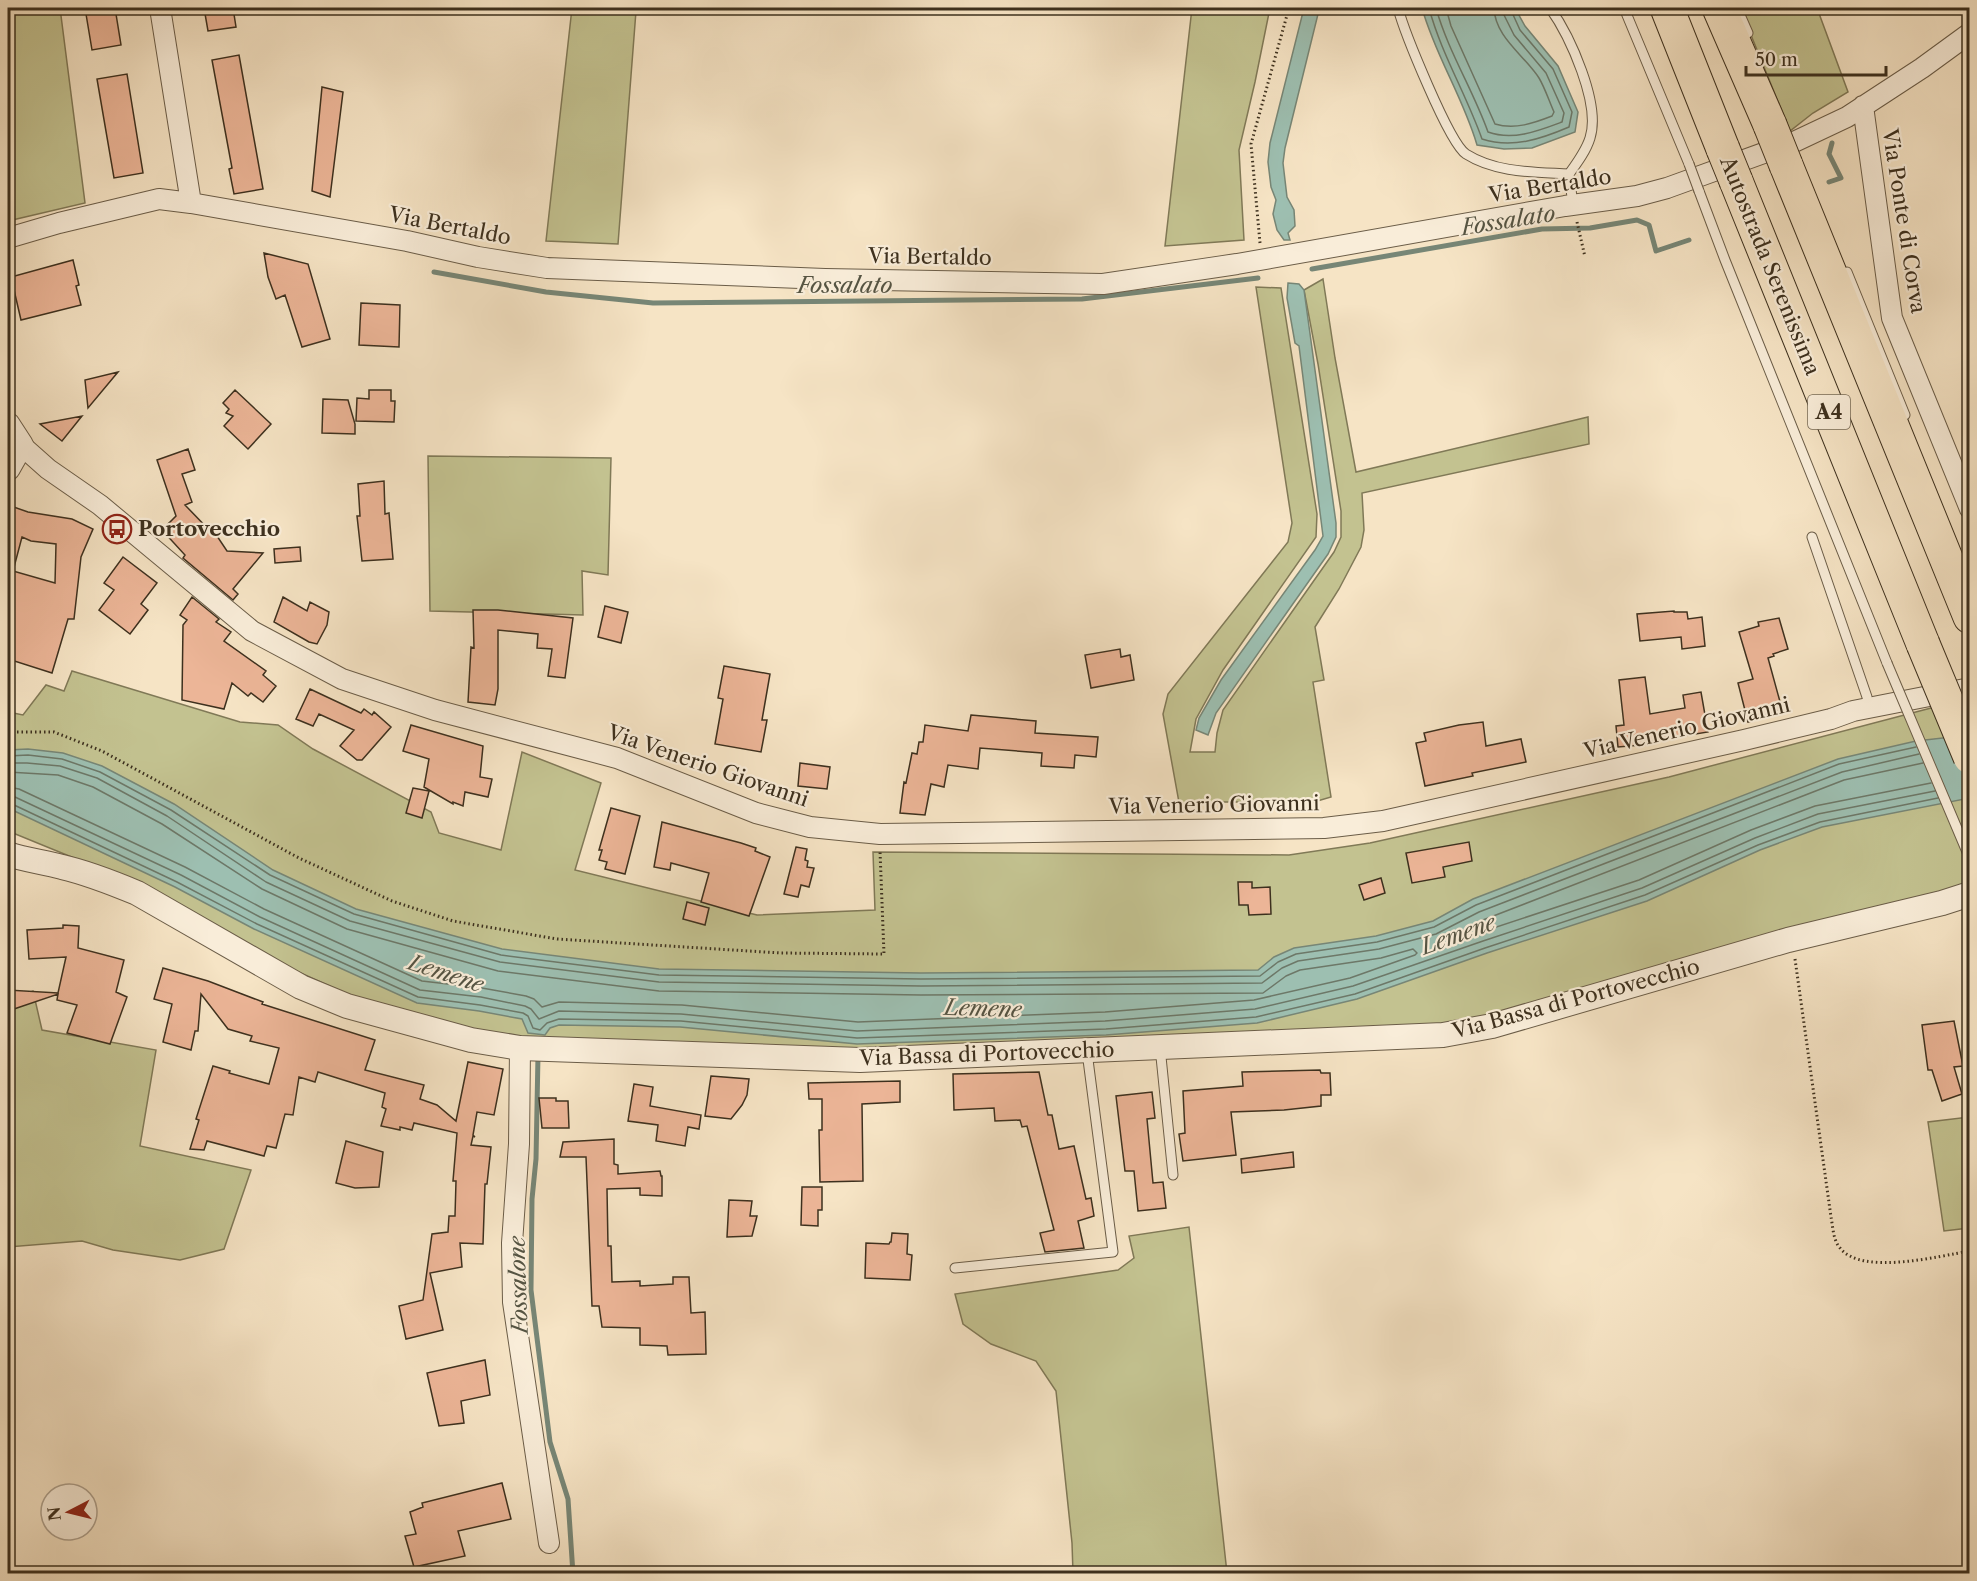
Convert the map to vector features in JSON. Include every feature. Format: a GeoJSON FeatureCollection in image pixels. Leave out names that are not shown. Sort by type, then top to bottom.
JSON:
{"type":"FeatureCollection","features":[{"type":"Feature","properties":{"kind":"highway","name":"Autostrada Serenissima"},"geometry":{"type":"LineString","coordinates":[[1667,8],[1970,757]]}},
{"type":"Feature","properties":{"kind":"highway","name":"A4"},"geometry":{"type":"LineString","coordinates":[[1719,8],[1791,157],[1970,617]]}},
{"type":"Feature","properties":{"kind":"street"},"geometry":{"type":"LineString","coordinates":[[160,8],[191,203]]}},
{"type":"Feature","properties":{"kind":"street","name":"Via Bertaldo"},"geometry":{"type":"LineString","coordinates":[[8,238],[59,222],[159,199],[407,241],[478,257],[547,268],[825,279],[1103,284],[1575,213],[1667,188],[1794,142],[1847,117],[1922,68],[1970,33]]}},
{"type":"Feature","properties":{"kind":"street","name":"Via Ponte di Corva"},"geometry":{"type":"LineString","coordinates":[[1863,106],[1892,318],[1970,509]]}},
{"type":"Feature","properties":{"kind":"street"},"geometry":{"type":"LineString","coordinates":[[8,425],[11,459]]}},
{"type":"Feature","properties":{"kind":"street","name":"Via Venerio Giovanni"},"geometry":{"type":"LineString","coordinates":[[11,459],[48,469],[100,505],[252,631],[342,679],[435,710],[617,758],[756,813],[810,827],[880,834],[1324,828],[1383,821],[1744,740],[1853,711],[1970,688]]}},
{"type":"Feature","properties":{"kind":"street","name":"Via Bassa di Portovecchio"},"geometry":{"type":"LineString","coordinates":[[13,859],[62,867],[137,892],[301,987],[347,1006],[471,1040],[534,1048],[860,1060],[1443,1035],[1492,1026],[1788,940],[1942,903],[1970,894]]}},
{"type":"Feature","properties":{"kind":"street"},"geometry":{"type":"LineString","coordinates":[[534,1048],[519,1144],[512,1243],[513,1302],[549,1543]]}},
{"type":"Feature","properties":{"kind":"lane"},"geometry":{"type":"LineString","coordinates":[[1398,8],[1444,122],[1463,152],[1488,166],[1518,171],[1569,174]]}},
{"type":"Feature","properties":{"kind":"lane"},"geometry":{"type":"LineString","coordinates":[[1550,8],[1580,66],[1593,111],[1591,137],[1569,174],[1575,213]]}},
{"type":"Feature","properties":{"kind":"lane"},"geometry":{"type":"LineString","coordinates":[[1624,8],[1689,164],[1887,663],[1970,859]]}},
{"type":"Feature","properties":{"kind":"lane"},"geometry":{"type":"LineString","coordinates":[[1737,8],[1749,38]]}},
{"type":"Feature","properties":{"kind":"lane"},"geometry":{"type":"LineString","coordinates":[[1845,267],[1910,427]]}},
{"type":"Feature","properties":{"kind":"lane"},"geometry":{"type":"LineString","coordinates":[[1812,537],[1869,708]]}},
{"type":"Feature","properties":{"kind":"lane"},"geometry":{"type":"LineString","coordinates":[[1160,1047],[1173,1174]]}},
{"type":"Feature","properties":{"kind":"lane"},"geometry":{"type":"LineString","coordinates":[[955,1268],[1113,1252],[1087,1050]]}},
{"type":"Feature","properties":{"kind":"path"},"geometry":{"type":"LineString","coordinates":[[1263,259],[1251,144],[1289,8]]}},
{"type":"Feature","properties":{"kind":"path"},"geometry":{"type":"LineString","coordinates":[[1575,213],[1585,257]]}},
{"type":"Feature","properties":{"kind":"path"},"geometry":{"type":"LineString","coordinates":[[8,732],[54,732],[102,751],[299,858],[392,901],[453,921],[557,939],[781,953],[884,954],[880,834]]}},
{"type":"Feature","properties":{"kind":"path"},"geometry":{"type":"LineString","coordinates":[[1788,940],[1795,959],[1834,1236],[1840,1248],[1865,1262],[1890,1263],[1970,1251]]}},
{"type":"Feature","properties":{"kind":"shaded area"},"geometry":{"type":"Polygon","coordinates":[[[8,8],[60,8],[85,203],[8,221],[8,8]]]}},
{"type":"Feature","properties":{"kind":"shaded area"},"geometry":{"type":"Polygon","coordinates":[[[572,8],[636,11],[618,244],[546,241],[572,8]]]}},
{"type":"Feature","properties":{"kind":"shaded area"},"geometry":{"type":"Polygon","coordinates":[[[1192,8],[1270,8],[1239,150],[1244,240],[1165,246],[1192,8]]]}},
{"type":"Feature","properties":{"kind":"shaded area"},"geometry":{"type":"Polygon","coordinates":[[[1740,8],[1817,8],[1848,92],[1813,113],[1790,131],[1740,8]]]}},
{"type":"Feature","properties":{"kind":"shaded area"},"geometry":{"type":"Polygon","coordinates":[[[1323,279],[1356,472],[1588,417],[1589,444],[1362,493],[1364,530],[1361,547],[1339,589],[1315,627],[1324,680],[1313,682],[1331,797],[1314,802],[1215,802],[1180,808],[1163,714],[1168,694],[1288,542],[1292,523],[1256,287],[1281,288],[1317,514],[1316,537],[1223,670],[1196,719],[1190,752],[1215,752],[1223,710],[1334,552],[1341,537],[1341,511],[1304,290],[1323,279]]]}},
{"type":"Feature","properties":{"kind":"shaded area"},"geometry":{"type":"Polygon","coordinates":[[[428,456],[611,458],[608,575],[582,571],[583,615],[430,611],[428,456]]]}},
{"type":"Feature","properties":{"kind":"shaded area"},"geometry":{"type":"Polygon","coordinates":[[[72,671],[240,722],[278,725],[313,749],[431,812],[439,833],[501,850],[522,752],[601,783],[575,870],[757,915],[875,910],[873,852],[1289,855],[1370,843],[1669,777],[1931,708],[1969,701],[1969,884],[1487,1021],[980,1052],[528,1040],[455,1030],[356,998],[248,949],[140,885],[8,831],[8,712],[23,715],[46,685],[64,691],[72,671]]]}},
{"type":"Feature","properties":{"kind":"shaded area"},"geometry":{"type":"Polygon","coordinates":[[[33,991],[42,1030],[156,1050],[140,1146],[251,1170],[224,1249],[180,1260],[113,1250],[82,1241],[8,1247],[8,1001],[33,991]]]}},
{"type":"Feature","properties":{"kind":"shaded area"},"geometry":{"type":"Polygon","coordinates":[[[1969,1117],[1969,1228],[1944,1231],[1928,1122],[1969,1117]]]}},
{"type":"Feature","properties":{"kind":"shaded area"},"geometry":{"type":"Polygon","coordinates":[[[1189,1227],[1227,1573],[1073,1573],[1056,1391],[1036,1361],[991,1344],[963,1324],[955,1294],[1118,1270],[1134,1258],[1129,1236],[1189,1227]]]}},
{"type":"Feature","properties":{"kind":"water"},"geometry":{"type":"Polygon","coordinates":[[[1304,8],[1322,8],[1318,14],[1285,148],[1283,163],[1287,197],[1294,210],[1295,226],[1288,233],[1290,240],[1284,240],[1277,230],[1273,214],[1276,200],[1271,187],[1268,162],[1270,143],[1304,8]]]}},
{"type":"Feature","properties":{"kind":"water"},"geometry":{"type":"Polygon","coordinates":[[[1422,8],[1515,8],[1525,26],[1558,66],[1578,112],[1575,132],[1532,148],[1504,149],[1477,145],[1422,8]]]}},
{"type":"Feature","properties":{"kind":"water"},"geometry":{"type":"Polygon","coordinates":[[[1288,283],[1299,284],[1304,290],[1336,537],[1328,554],[1216,713],[1208,735],[1196,730],[1199,718],[1221,680],[1323,536],[1299,346],[1295,343],[1287,298],[1288,283]]]}},
{"type":"Feature","properties":{"kind":"water","name":"Lemene"},"geometry":{"type":"Polygon","coordinates":[[[1969,735],[1970,798],[1822,827],[1760,850],[1647,901],[1487,953],[1357,999],[1257,1023],[1106,1035],[857,1044],[680,1027],[559,1025],[550,1028],[545,1035],[528,1033],[522,1019],[417,1003],[254,929],[175,887],[8,808],[8,750],[28,749],[63,753],[102,766],[174,804],[273,870],[356,909],[502,949],[659,969],[921,973],[1258,970],[1274,957],[1294,948],[1376,936],[1433,921],[1473,899],[1838,759],[1916,741],[1969,735]]]}},
{"type":"Feature","properties":{"kind":"building"},"geometry":{"type":"Polygon","coordinates":[[[85,8],[115,8],[121,45],[92,50],[85,8]]]}},
{"type":"Feature","properties":{"kind":"building"},"geometry":{"type":"Polygon","coordinates":[[[204,8],[233,8],[236,27],[208,31],[204,8]]]}},
{"type":"Feature","properties":{"kind":"building"},"geometry":{"type":"Polygon","coordinates":[[[239,55],[263,189],[234,194],[229,169],[232,168],[212,60],[239,55]]]}},
{"type":"Feature","properties":{"kind":"building"},"geometry":{"type":"Polygon","coordinates":[[[127,74],[143,173],[114,178],[97,79],[127,74]]]}},
{"type":"Feature","properties":{"kind":"building"},"geometry":{"type":"Polygon","coordinates":[[[322,87],[343,92],[330,197],[312,191],[322,87]]]}},
{"type":"Feature","properties":{"kind":"building"},"geometry":{"type":"Polygon","coordinates":[[[264,253],[308,264],[330,339],[302,347],[285,295],[276,299],[268,277],[264,253]]]}},
{"type":"Feature","properties":{"kind":"building"},"geometry":{"type":"Polygon","coordinates":[[[73,260],[81,305],[21,320],[11,277],[73,260]]]}},
{"type":"Feature","properties":{"kind":"building"},"geometry":{"type":"Polygon","coordinates":[[[361,303],[400,305],[399,347],[359,345],[361,303]]]}},
{"type":"Feature","properties":{"kind":"building"},"geometry":{"type":"Polygon","coordinates":[[[118,372],[88,408],[85,380],[118,372]]]}},
{"type":"Feature","properties":{"kind":"building"},"geometry":{"type":"Polygon","coordinates":[[[235,390],[271,424],[248,449],[224,426],[233,416],[226,413],[229,409],[223,403],[235,390]]]}},
{"type":"Feature","properties":{"kind":"building"},"geometry":{"type":"Polygon","coordinates":[[[369,390],[391,390],[391,401],[395,401],[394,422],[356,421],[357,398],[369,399],[369,390]]]}},
{"type":"Feature","properties":{"kind":"building"},"geometry":{"type":"Polygon","coordinates":[[[323,399],[348,400],[355,424],[355,434],[322,433],[323,399]]]}},
{"type":"Feature","properties":{"kind":"building"},"geometry":{"type":"Polygon","coordinates":[[[82,416],[62,441],[40,424],[82,416]]]}},
{"type":"Feature","properties":{"kind":"building"},"geometry":{"type":"Polygon","coordinates":[[[188,449],[195,470],[182,474],[192,502],[185,505],[213,534],[215,533],[227,551],[263,553],[233,589],[238,594],[233,600],[183,558],[185,555],[162,530],[176,516],[157,460],[188,449]]]}},
{"type":"Feature","properties":{"kind":"building"},"geometry":{"type":"Polygon","coordinates":[[[384,481],[385,514],[389,513],[393,559],[362,561],[357,516],[360,516],[358,484],[384,481]]]}},
{"type":"Feature","properties":{"kind":"building"},"geometry":{"type":"Polygon","coordinates":[[[8,505],[28,512],[72,519],[93,529],[81,557],[74,619],[68,619],[52,673],[8,659],[8,505]],[[22,537],[13,571],[55,583],[56,544],[31,541],[22,537]]]}},
{"type":"Feature","properties":{"kind":"building"},"geometry":{"type":"Polygon","coordinates":[[[300,547],[301,561],[275,563],[274,549],[300,547]]]}},
{"type":"Feature","properties":{"kind":"building"},"geometry":{"type":"Polygon","coordinates":[[[123,557],[157,583],[141,604],[148,610],[130,634],[99,610],[114,590],[104,583],[123,557]]]}},
{"type":"Feature","properties":{"kind":"building"},"geometry":{"type":"Polygon","coordinates":[[[192,597],[219,619],[216,622],[231,632],[224,641],[266,671],[263,675],[276,686],[263,702],[251,693],[248,696],[232,683],[224,709],[182,700],[183,625],[187,620],[180,615],[192,597]]]}},
{"type":"Feature","properties":{"kind":"building"},"geometry":{"type":"Polygon","coordinates":[[[283,597],[307,611],[310,602],[329,612],[327,625],[317,644],[309,642],[274,622],[283,597]]]}},
{"type":"Feature","properties":{"kind":"building"},"geometry":{"type":"Polygon","coordinates":[[[605,606],[628,612],[621,643],[598,637],[605,606]]]}},
{"type":"Feature","properties":{"kind":"building"},"geometry":{"type":"Polygon","coordinates":[[[473,610],[498,610],[573,618],[565,678],[548,676],[552,649],[537,648],[538,634],[498,630],[498,689],[495,705],[468,702],[471,647],[474,648],[473,610]]]}},
{"type":"Feature","properties":{"kind":"building"},"geometry":{"type":"Polygon","coordinates":[[[1687,612],[1688,619],[1702,617],[1705,646],[1682,649],[1681,637],[1640,641],[1637,614],[1687,612]]]}},
{"type":"Feature","properties":{"kind":"building"},"geometry":{"type":"Polygon","coordinates":[[[1779,618],[1788,649],[1768,658],[1782,709],[1748,722],[1738,683],[1753,679],[1739,632],[1759,626],[1758,622],[1779,618]]]}},
{"type":"Feature","properties":{"kind":"building"},"geometry":{"type":"Polygon","coordinates":[[[1120,649],[1121,657],[1130,655],[1134,680],[1091,688],[1085,655],[1120,649]]]}},
{"type":"Feature","properties":{"kind":"building"},"geometry":{"type":"Polygon","coordinates":[[[724,666],[770,674],[762,720],[767,720],[761,752],[715,744],[723,699],[718,698],[724,666]]]}},
{"type":"Feature","properties":{"kind":"building"},"geometry":{"type":"Polygon","coordinates":[[[1645,677],[1650,714],[1685,708],[1683,695],[1701,692],[1708,732],[1653,741],[1653,744],[1618,747],[1616,726],[1624,725],[1619,680],[1645,677]]]}},
{"type":"Feature","properties":{"kind":"building"},"geometry":{"type":"Polygon","coordinates":[[[310,689],[361,713],[364,709],[372,715],[374,712],[391,727],[362,760],[357,760],[340,746],[354,730],[319,714],[313,726],[296,719],[310,689]]]}},
{"type":"Feature","properties":{"kind":"building"},"geometry":{"type":"Polygon","coordinates":[[[971,715],[1036,721],[1035,733],[1098,737],[1096,757],[1075,755],[1074,768],[1041,766],[1042,753],[980,748],[978,769],[948,765],[944,787],[931,784],[925,815],[900,813],[904,782],[906,783],[912,753],[917,754],[919,742],[923,742],[925,725],[968,731],[971,715]]]}},
{"type":"Feature","properties":{"kind":"building"},"geometry":{"type":"Polygon","coordinates":[[[1483,722],[1486,746],[1521,739],[1526,762],[1425,786],[1416,743],[1426,741],[1424,733],[1483,722]]]}},
{"type":"Feature","properties":{"kind":"building"},"geometry":{"type":"Polygon","coordinates":[[[411,725],[483,746],[480,777],[492,779],[488,797],[465,792],[463,806],[453,802],[453,804],[424,787],[429,759],[403,751],[411,725]]]}},
{"type":"Feature","properties":{"kind":"building"},"geometry":{"type":"Polygon","coordinates":[[[800,763],[830,767],[827,789],[798,786],[800,763]]]}},
{"type":"Feature","properties":{"kind":"building"},"geometry":{"type":"Polygon","coordinates":[[[413,788],[429,791],[422,818],[406,813],[413,788]]]}},
{"type":"Feature","properties":{"kind":"building"},"geometry":{"type":"Polygon","coordinates":[[[611,808],[640,816],[625,874],[605,869],[607,862],[599,860],[602,850],[599,850],[611,808]]]}},
{"type":"Feature","properties":{"kind":"building"},"geometry":{"type":"Polygon","coordinates":[[[662,822],[741,843],[756,848],[755,851],[770,857],[749,916],[701,902],[709,873],[671,863],[670,870],[654,867],[662,822]]]}},
{"type":"Feature","properties":{"kind":"building"},"geometry":{"type":"Polygon","coordinates":[[[1469,842],[1472,861],[1443,867],[1445,877],[1412,883],[1406,853],[1469,842]]]}},
{"type":"Feature","properties":{"kind":"building"},"geometry":{"type":"Polygon","coordinates":[[[796,847],[807,849],[805,860],[808,861],[807,867],[814,868],[809,887],[801,885],[798,897],[784,894],[796,847]]]}},
{"type":"Feature","properties":{"kind":"building"},"geometry":{"type":"Polygon","coordinates":[[[1381,878],[1385,893],[1364,900],[1359,885],[1381,878]]]}},
{"type":"Feature","properties":{"kind":"building"},"geometry":{"type":"Polygon","coordinates":[[[1238,882],[1252,882],[1252,888],[1270,887],[1271,914],[1249,915],[1248,905],[1239,905],[1238,882]]]}},
{"type":"Feature","properties":{"kind":"building"},"geometry":{"type":"Polygon","coordinates":[[[687,902],[709,908],[705,925],[683,919],[687,902]]]}},
{"type":"Feature","properties":{"kind":"building"},"geometry":{"type":"Polygon","coordinates":[[[63,925],[79,926],[78,948],[124,960],[116,992],[127,997],[110,1044],[67,1033],[77,1005],[57,1000],[58,994],[14,1009],[8,990],[58,993],[66,957],[29,959],[27,930],[63,928],[63,925]]]}},
{"type":"Feature","properties":{"kind":"building"},"geometry":{"type":"Polygon","coordinates":[[[163,968],[208,981],[263,1002],[262,1004],[375,1040],[365,1070],[424,1085],[420,1099],[437,1105],[456,1121],[468,1062],[503,1069],[494,1115],[477,1112],[473,1135],[475,1137],[473,1136],[471,1145],[491,1147],[487,1184],[485,1184],[483,1244],[460,1243],[462,1267],[430,1273],[443,1330],[406,1339],[399,1306],[423,1300],[432,1234],[448,1232],[449,1216],[455,1216],[456,1181],[453,1181],[457,1133],[414,1123],[412,1130],[381,1126],[386,1109],[382,1107],[385,1093],[318,1072],[315,1082],[299,1077],[293,1115],[285,1114],[276,1148],[267,1146],[264,1156],[207,1141],[204,1150],[190,1149],[199,1120],[196,1119],[213,1066],[269,1084],[279,1048],[250,1041],[252,1036],[228,1029],[201,994],[198,1031],[195,1031],[191,1050],[163,1042],[172,1004],[154,999],[163,968]]]}},
{"type":"Feature","properties":{"kind":"building"},"geometry":{"type":"Polygon","coordinates":[[[1954,1021],[1963,1066],[1954,1067],[1962,1094],[1942,1101],[1932,1070],[1928,1070],[1922,1025],[1954,1021]]]}},
{"type":"Feature","properties":{"kind":"building"},"geometry":{"type":"Polygon","coordinates":[[[1320,1070],[1321,1073],[1330,1073],[1331,1095],[1321,1095],[1321,1106],[1231,1112],[1236,1155],[1183,1161],[1179,1134],[1185,1133],[1183,1091],[1243,1086],[1242,1072],[1320,1070]]]}},
{"type":"Feature","properties":{"kind":"building"},"geometry":{"type":"Polygon","coordinates":[[[1039,1072],[1048,1115],[1052,1115],[1059,1149],[1074,1146],[1086,1199],[1091,1198],[1094,1216],[1078,1221],[1084,1248],[1045,1252],[1040,1233],[1054,1230],[1027,1126],[1022,1127],[1020,1120],[995,1121],[994,1108],[954,1110],[953,1074],[1039,1072]]]}},
{"type":"Feature","properties":{"kind":"building"},"geometry":{"type":"Polygon","coordinates":[[[711,1076],[749,1079],[747,1095],[731,1119],[705,1116],[711,1076]]]}},
{"type":"Feature","properties":{"kind":"building"},"geometry":{"type":"Polygon","coordinates":[[[900,1081],[900,1102],[862,1104],[863,1181],[820,1182],[819,1130],[822,1130],[822,1099],[809,1099],[808,1083],[900,1081]]]}},
{"type":"Feature","properties":{"kind":"building"},"geometry":{"type":"Polygon","coordinates":[[[634,1084],[653,1087],[650,1106],[701,1115],[699,1129],[688,1127],[685,1146],[656,1141],[658,1125],[628,1121],[634,1084]]]}},
{"type":"Feature","properties":{"kind":"building"},"geometry":{"type":"Polygon","coordinates":[[[1152,1092],[1155,1118],[1147,1119],[1153,1183],[1163,1182],[1166,1208],[1138,1211],[1134,1171],[1125,1171],[1116,1096],[1152,1092]]]}},
{"type":"Feature","properties":{"kind":"building"},"geometry":{"type":"Polygon","coordinates":[[[539,1098],[568,1101],[569,1128],[542,1128],[539,1098]]]}},
{"type":"Feature","properties":{"kind":"building"},"geometry":{"type":"Polygon","coordinates":[[[614,1139],[614,1164],[618,1165],[618,1174],[660,1171],[662,1196],[640,1195],[640,1188],[607,1189],[608,1246],[611,1246],[612,1282],[640,1281],[640,1286],[673,1284],[673,1277],[689,1277],[691,1313],[705,1312],[706,1354],[668,1355],[667,1346],[640,1345],[640,1328],[602,1327],[599,1306],[592,1306],[586,1157],[560,1157],[563,1142],[614,1139]]]}},
{"type":"Feature","properties":{"kind":"building"},"geometry":{"type":"Polygon","coordinates":[[[346,1141],[383,1152],[379,1187],[355,1188],[336,1183],[346,1141]]]}},
{"type":"Feature","properties":{"kind":"building"},"geometry":{"type":"Polygon","coordinates":[[[1293,1152],[1294,1167],[1242,1173],[1241,1159],[1293,1152]]]}},
{"type":"Feature","properties":{"kind":"building"},"geometry":{"type":"Polygon","coordinates":[[[802,1187],[822,1187],[822,1210],[818,1210],[818,1226],[801,1225],[802,1187]]]}},
{"type":"Feature","properties":{"kind":"building"},"geometry":{"type":"Polygon","coordinates":[[[729,1200],[752,1201],[750,1216],[757,1216],[752,1236],[727,1237],[729,1200]]]}},
{"type":"Feature","properties":{"kind":"building"},"geometry":{"type":"Polygon","coordinates":[[[892,1233],[908,1234],[907,1254],[912,1255],[910,1280],[865,1278],[866,1243],[889,1244],[892,1233]]]}},
{"type":"Feature","properties":{"kind":"building"},"geometry":{"type":"Polygon","coordinates":[[[485,1360],[490,1395],[461,1401],[464,1423],[439,1426],[427,1373],[485,1360]]]}},
{"type":"Feature","properties":{"kind":"building"},"geometry":{"type":"Polygon","coordinates":[[[502,1483],[511,1519],[458,1531],[465,1556],[414,1567],[405,1536],[416,1534],[410,1512],[423,1507],[422,1503],[502,1483]]]}},
{"type":"Feature","properties":{"kind":"waterway","name":"Fossalato"},"geometry":{"type":"LineString","coordinates":[[1829,182],[1841,178],[1829,154],[1832,143]]}},
{"type":"Feature","properties":{"kind":"waterway","name":"Fossalato"},"geometry":{"type":"LineString","coordinates":[[1312,269],[1542,229],[1590,228],[1637,220],[1649,225],[1656,251],[1689,240]]}},
{"type":"Feature","properties":{"kind":"waterway","name":"Fossalato"},"geometry":{"type":"LineString","coordinates":[[434,272],[546,292],[653,303],[1082,299],[1258,278]]}},
{"type":"Feature","properties":{"kind":"waterway","name":"Fossalone"},"geometry":{"type":"LineString","coordinates":[[538,1055],[531,1290],[550,1442],[568,1499],[573,1574]]}},
{"type":"Feature","properties":{"kind":"place","name":"Portovecchio"},"geometry":{"type":"Point","coordinates":[117,529]}}]}
